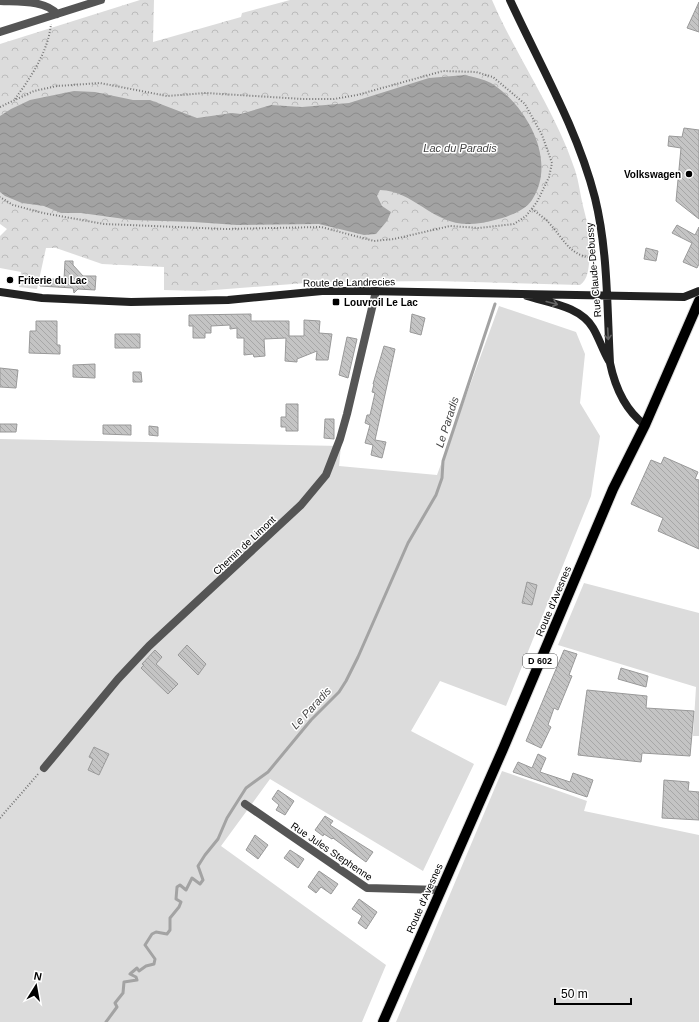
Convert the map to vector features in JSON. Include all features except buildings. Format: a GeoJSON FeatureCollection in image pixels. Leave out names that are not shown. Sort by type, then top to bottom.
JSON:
{"type":"FeatureCollection","features":[{"type":"Feature","properties":{"kind":"main road","name":"Rue Claude-Debussy"},"geometry":{"type":"LineString","coordinates":[[510,0],[574,136],[586,169],[599,221],[605,269],[610,363],[613,380],[635,417],[645,425]]}},
{"type":"Feature","properties":{"kind":"main road","name":"Route de Landrecies"},"geometry":{"type":"LineString","coordinates":[[0,292],[42,298],[138,302],[228,300],[322,291],[684,297],[699,292]]}},
{"type":"Feature","properties":{"kind":"main road"},"geometry":{"type":"LineString","coordinates":[[515,293],[567,308],[586,319],[593,328],[610,363]]}},
{"type":"Feature","properties":{"kind":"main road","name":"Route d'Avesnes"},"geometry":{"type":"LineString","coordinates":[[383,1022],[503,750],[613,489],[645,425],[699,301]]}},
{"type":"Feature","properties":{"kind":"street"},"geometry":{"type":"LineString","coordinates":[[0,32],[57,18],[101,0]]}},
{"type":"Feature","properties":{"kind":"street"},"geometry":{"type":"LineString","coordinates":[[0,1],[43,4],[53,8],[57,18]]}},
{"type":"Feature","properties":{"kind":"street","name":"Chemin de Limont"},"geometry":{"type":"LineString","coordinates":[[44,768],[118,679],[149,646],[301,505],[326,475],[340,439],[347,414],[376,291]]}},
{"type":"Feature","properties":{"kind":"street","name":"Rue Jules Stephenne"},"geometry":{"type":"LineString","coordinates":[[245,804],[367,888],[441,890]]}},
{"type":"Feature","properties":{"kind":"path"},"geometry":{"type":"LineString","coordinates":[[15,100],[33,73],[45,47],[51,24],[57,18]]}},
{"type":"Feature","properties":{"kind":"path"},"geometry":{"type":"LineString","coordinates":[[0,107],[34,91],[57,86],[100,83],[167,96],[206,93],[304,99],[334,99],[357,95],[443,71],[476,72],[493,76],[525,104],[542,135],[552,163],[549,177],[532,209],[514,224],[479,228],[450,226],[394,239],[374,240],[321,227],[226,229],[104,224],[42,213],[13,205],[0,197]]}},
{"type":"Feature","properties":{"kind":"path"},"geometry":{"type":"LineString","coordinates":[[532,209],[548,221],[569,250],[580,256],[591,258],[595,267],[605,269]]}},
{"type":"Feature","properties":{"kind":"path"},"geometry":{"type":"LineString","coordinates":[[0,818],[44,768]]}},
{"type":"Feature","properties":{"kind":"green space"},"geometry":{"type":"Polygon","coordinates":[[[140,0],[154,0],[153,42],[241,17],[242,13],[290,0],[492,0],[513,43],[547,105],[567,148],[578,179],[590,242],[589,267],[584,281],[580,285],[436,281],[319,282],[201,291],[164,290],[164,267],[102,264],[56,248],[46,248],[37,289],[19,287],[21,272],[0,268],[0,236],[7,229],[0,224],[0,44],[140,0]]]}},
{"type":"Feature","properties":{"kind":"green space"},"geometry":{"type":"Polygon","coordinates":[[[499,306],[576,332],[585,354],[580,403],[600,436],[591,496],[506,706],[440,681],[411,731],[474,764],[423,871],[270,779],[221,846],[386,965],[362,1022],[0,1022],[0,439],[341,446],[339,466],[437,475],[499,306]]]}},
{"type":"Feature","properties":{"kind":"green space"},"geometry":{"type":"Polygon","coordinates":[[[584,583],[699,613],[699,736],[693,736],[696,687],[558,645],[584,583]]]}},
{"type":"Feature","properties":{"kind":"green space"},"geometry":{"type":"Polygon","coordinates":[[[502,771],[587,801],[584,811],[699,835],[699,1022],[396,1022],[502,771]]]}},
{"type":"Feature","properties":{"kind":"water","name":"Lac du Paradis"},"geometry":{"type":"Polygon","coordinates":[[[465,75],[491,83],[516,105],[526,119],[540,151],[541,168],[539,184],[532,200],[528,205],[509,216],[481,223],[465,224],[438,216],[405,197],[393,192],[380,190],[377,196],[382,206],[391,212],[387,221],[376,234],[364,235],[319,224],[237,225],[132,220],[81,213],[61,213],[44,206],[22,203],[5,196],[0,192],[0,116],[30,100],[74,91],[95,92],[133,100],[150,100],[197,118],[232,113],[241,114],[271,105],[302,107],[349,103],[429,78],[465,75]]]}},
{"type":"Feature","properties":{"kind":"waterway","name":"Le Paradis"},"geometry":{"type":"LineString","coordinates":[[106,1022],[117,1007],[115,1003],[123,993],[124,982],[137,980],[136,977],[130,974],[137,968],[139,971],[146,966],[154,964],[155,959],[145,945],[152,934],[156,932],[167,934],[170,930],[170,918],[181,902],[176,899],[177,887],[180,885],[186,890],[192,878],[200,884],[203,880],[198,866],[218,839],[227,818],[246,788],[268,772],[311,720],[339,692],[346,681],[408,543],[436,495],[442,478],[443,461],[495,304]]}},
{"type":"Feature","properties":{"kind":"place","name":"Volkswagen"},"geometry":{"type":"Point","coordinates":[689,174]}},
{"type":"Feature","properties":{"kind":"place","name":"Friterie du Lac"},"geometry":{"type":"Point","coordinates":[10,280]}},
{"type":"Feature","properties":{"kind":"place","name":"Louvroil Le Lac"},"geometry":{"type":"Point","coordinates":[336,302]}}]}
